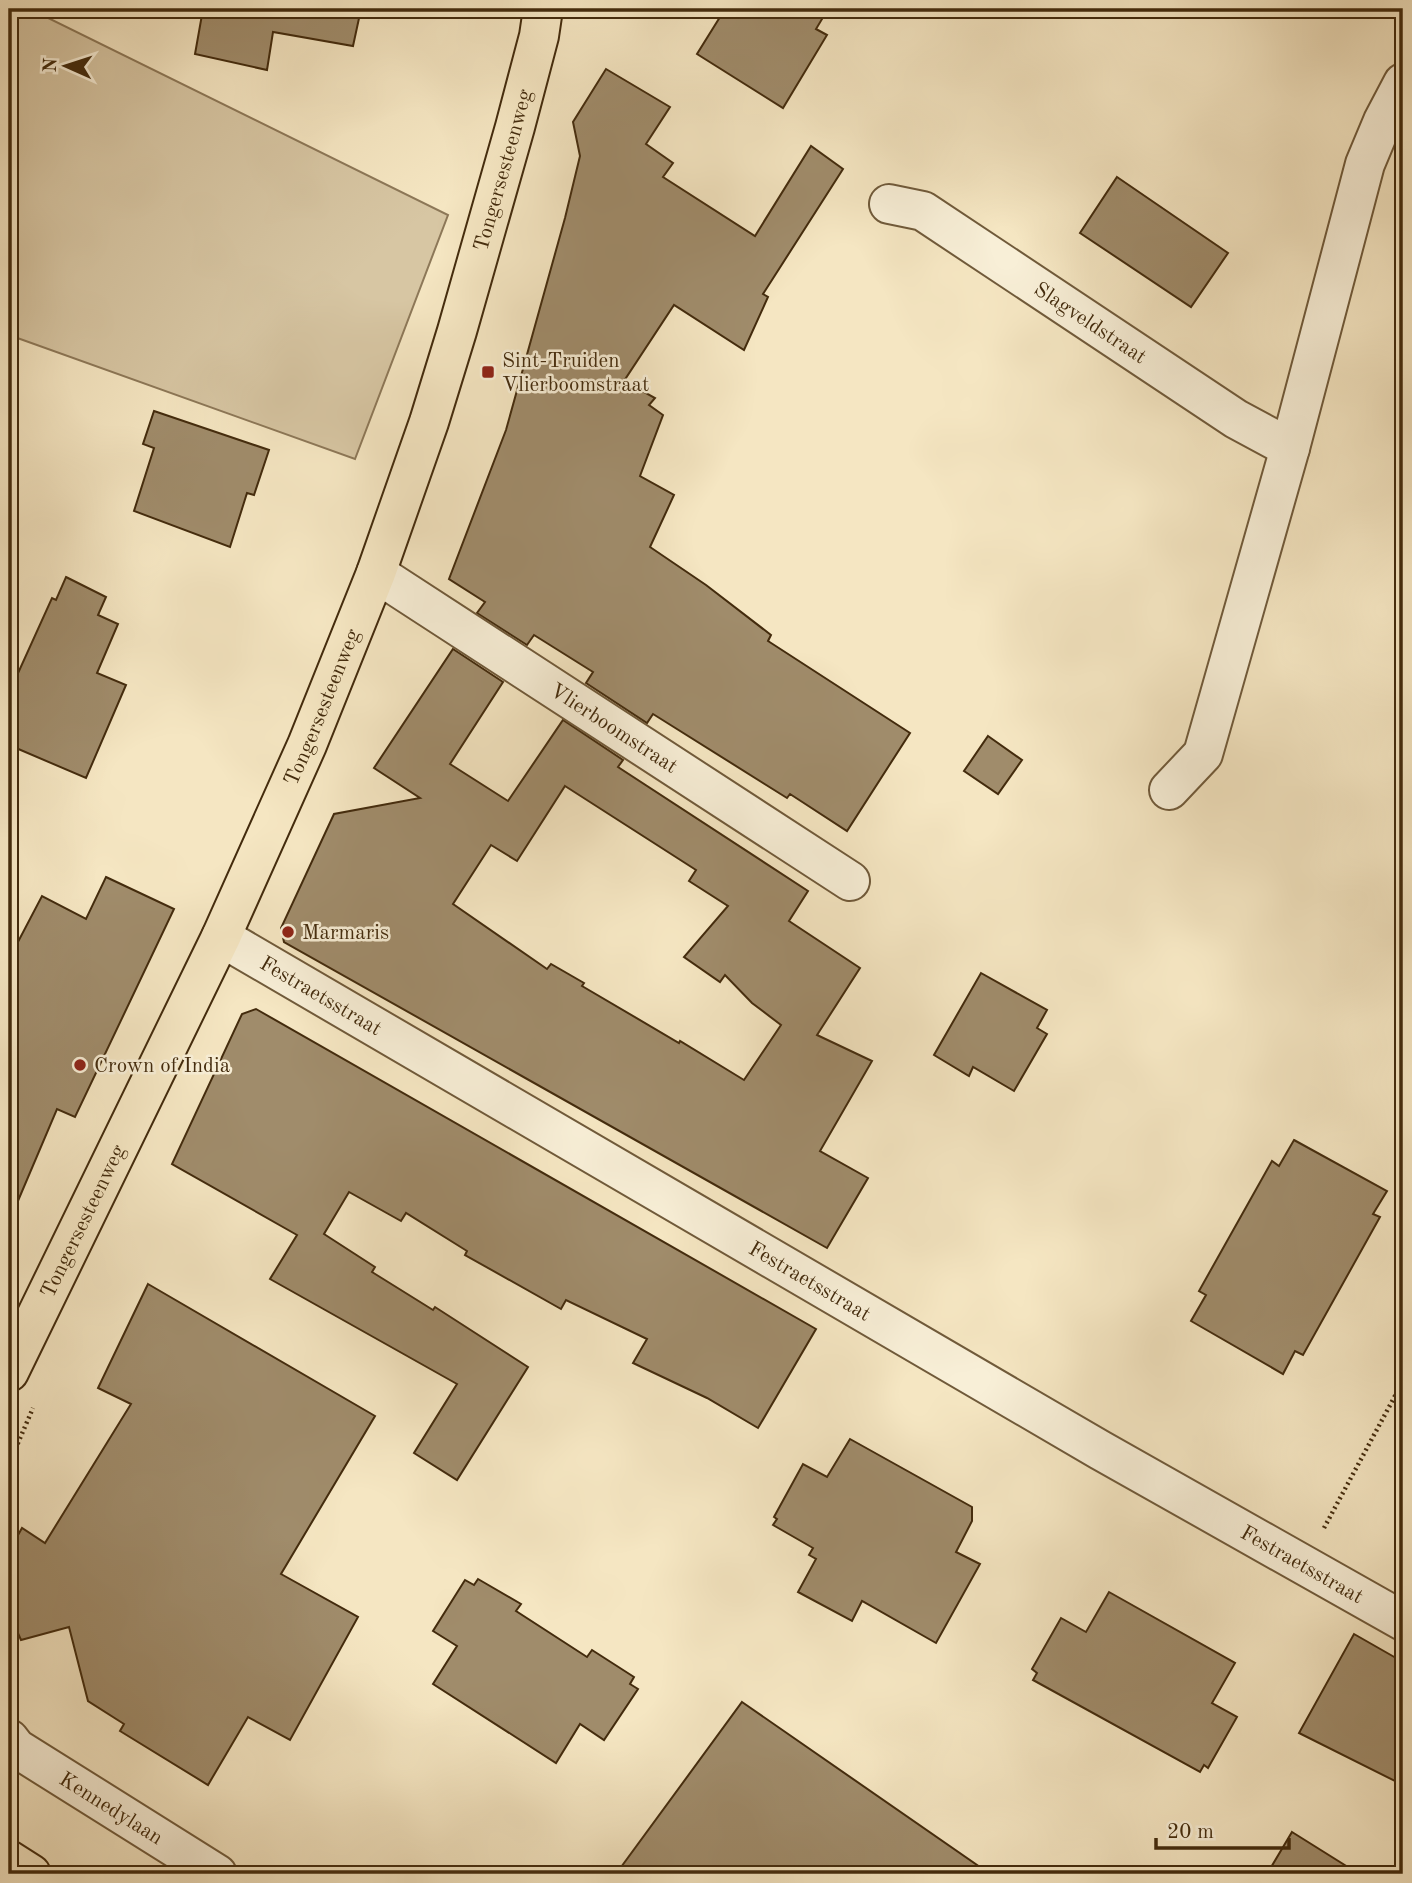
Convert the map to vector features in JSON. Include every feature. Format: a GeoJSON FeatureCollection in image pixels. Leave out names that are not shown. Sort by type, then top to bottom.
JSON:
{"type":"FeatureCollection","features":[{"type":"Feature","properties":{"kind":"main road","name":"Tongersesteenweg"},"geometry":{"type":"LineString","coordinates":[[9,1372],[221,937],[307,745],[376,573],[429,422],[457,331],[516,127],[539,36],[543,9]]}},
{"type":"Feature","properties":{"kind":"main road"},"geometry":{"type":"LineString","coordinates":[[9,1860],[31,1874]]}},
{"type":"Feature","properties":{"kind":"street"},"geometry":{"type":"LineString","coordinates":[[1169,790],[1203,754],[1290,448],[1365,164],[1403,83]]}},
{"type":"Feature","properties":{"kind":"street","name":"Slagveldstraat"},"geometry":{"type":"LineString","coordinates":[[889,204],[923,211],[1236,419],[1290,448]]}},
{"type":"Feature","properties":{"kind":"street","name":"Vlierboomstraat"},"geometry":{"type":"LineString","coordinates":[[376,573],[850,881]]}},
{"type":"Feature","properties":{"kind":"street","name":"Festraetsstraat"},"geometry":{"type":"LineString","coordinates":[[221,937],[1088,1443],[1403,1621]]}},
{"type":"Feature","properties":{"kind":"street","name":"Kennedylaan"},"geometry":{"type":"LineString","coordinates":[[9,1740],[16,1748],[217,1874]]}},
{"type":"Feature","properties":{"kind":"path"},"geometry":{"type":"LineString","coordinates":[[1304,1565],[1403,1381]]}},
{"type":"Feature","properties":{"kind":"shaded area"},"geometry":{"type":"Polygon","coordinates":[[[9,9],[30,9],[448,215],[355,459],[9,335],[9,9]]]}},
{"type":"Feature","properties":{"kind":"building"},"geometry":{"type":"Polygon","coordinates":[[[203,9],[361,9],[353,46],[273,32],[267,70],[195,54],[203,9]]]}},
{"type":"Feature","properties":{"kind":"building"},"geometry":{"type":"Polygon","coordinates":[[[725,9],[828,9],[816,29],[827,35],[783,108],[697,54],[725,9]]]}},
{"type":"Feature","properties":{"kind":"building"},"geometry":{"type":"Polygon","coordinates":[[[606,69],[670,107],[646,144],[673,163],[663,177],[755,236],[811,146],[843,169],[763,294],[768,297],[744,350],[674,305],[624,381],[655,398],[649,405],[663,415],[640,476],[674,495],[650,547],[706,585],[771,635],[768,641],[910,733],[847,831],[790,794],[787,798],[653,714],[647,723],[586,683],[593,672],[534,635],[527,645],[477,613],[485,602],[449,579],[506,430],[565,218],[580,156],[573,122],[606,69]]]}},
{"type":"Feature","properties":{"kind":"building"},"geometry":{"type":"Polygon","coordinates":[[[1117,177],[1228,253],[1191,307],[1080,233],[1117,177]]]}},
{"type":"Feature","properties":{"kind":"building"},"geometry":{"type":"Polygon","coordinates":[[[154,411],[269,450],[254,495],[247,493],[230,547],[134,511],[154,448],[143,444],[154,411]]]}},
{"type":"Feature","properties":{"kind":"building"},"geometry":{"type":"Polygon","coordinates":[[[66,577],[106,597],[98,615],[118,624],[97,673],[126,685],[86,778],[9,745],[9,693],[52,598],[56,600],[66,577]]]}},
{"type":"Feature","properties":{"kind":"building"},"geometry":{"type":"Polygon","coordinates":[[[453,649],[503,682],[450,764],[508,801],[563,720],[623,760],[618,767],[808,891],[789,921],[860,968],[817,1035],[872,1061],[820,1151],[868,1178],[827,1248],[284,942],[281,928],[334,814],[420,798],[374,768],[453,649]],[[565,786],[517,861],[491,845],[453,904],[547,969],[551,964],[584,983],[582,986],[744,1080],[781,1025],[752,1003],[725,975],[720,982],[684,957],[728,906],[689,881],[696,870],[565,786]]]}},
{"type":"Feature","properties":{"kind":"building"},"geometry":{"type":"Polygon","coordinates":[[[988,736],[1022,760],[998,794],[964,771],[988,736]]]}},
{"type":"Feature","properties":{"kind":"building"},"geometry":{"type":"Polygon","coordinates":[[[106,877],[174,909],[75,1117],[57,1109],[9,1222],[9,959],[42,896],[86,919],[106,877]]]}},
{"type":"Feature","properties":{"kind":"building"},"geometry":{"type":"Polygon","coordinates":[[[981,973],[1047,1010],[1037,1028],[1047,1034],[1014,1091],[973,1067],[969,1076],[934,1055],[981,973]]]}},
{"type":"Feature","properties":{"kind":"building"},"geometry":{"type":"Polygon","coordinates":[[[256,1009],[816,1329],[758,1428],[707,1398],[633,1363],[647,1339],[566,1300],[561,1309],[465,1255],[467,1251],[406,1213],[401,1221],[349,1192],[324,1234],[375,1267],[372,1272],[433,1310],[435,1307],[528,1367],[457,1480],[414,1453],[457,1384],[270,1279],[297,1235],[172,1164],[242,1014],[256,1009]]]}},
{"type":"Feature","properties":{"kind":"building"},"geometry":{"type":"Polygon","coordinates":[[[1294,1140],[1387,1191],[1373,1214],[1380,1217],[1303,1355],[1295,1351],[1283,1374],[1191,1321],[1206,1295],[1199,1291],[1272,1161],[1279,1166],[1294,1140]]]}},
{"type":"Feature","properties":{"kind":"building"},"geometry":{"type":"Polygon","coordinates":[[[148,1284],[375,1416],[281,1574],[358,1617],[290,1740],[248,1717],[208,1785],[120,1731],[124,1724],[88,1701],[69,1627],[21,1640],[9,1613],[9,1551],[22,1528],[45,1543],[131,1404],[98,1388],[148,1284]]]}},
{"type":"Feature","properties":{"kind":"building"},"geometry":{"type":"Polygon","coordinates":[[[850,1439],[972,1507],[972,1521],[956,1552],[980,1564],[936,1643],[862,1601],[852,1621],[798,1592],[816,1559],[809,1555],[813,1548],[773,1525],[777,1519],[774,1517],[803,1464],[827,1477],[850,1439]]]}},
{"type":"Feature","properties":{"kind":"building"},"geometry":{"type":"Polygon","coordinates":[[[478,1579],[521,1604],[516,1611],[587,1657],[592,1650],[634,1677],[630,1684],[638,1689],[604,1740],[580,1724],[556,1763],[433,1684],[457,1646],[433,1631],[465,1580],[474,1585],[478,1579]]]}},
{"type":"Feature","properties":{"kind":"building"},"geometry":{"type":"Polygon","coordinates":[[[1109,1592],[1235,1663],[1212,1703],[1237,1717],[1208,1768],[1204,1765],[1200,1772],[1033,1680],[1037,1673],[1032,1669],[1061,1618],[1086,1632],[1109,1592]]]}},
{"type":"Feature","properties":{"kind":"building"},"geometry":{"type":"Polygon","coordinates":[[[1354,1634],[1403,1662],[1403,1785],[1299,1733],[1354,1634]]]}},
{"type":"Feature","properties":{"kind":"building"},"geometry":{"type":"Polygon","coordinates":[[[742,1702],[990,1874],[616,1874],[742,1702]]]}},
{"type":"Feature","properties":{"kind":"building"},"geometry":{"type":"Polygon","coordinates":[[[1292,1832],[1359,1874],[1267,1874],[1292,1832]]]}},
{"type":"Feature","properties":{"kind":"place","name":"Sint-Truiden Vlierboomstraat"},"geometry":{"type":"Point","coordinates":[488,372]}},
{"type":"Feature","properties":{"kind":"place","name":"Marmaris"},"geometry":{"type":"Point","coordinates":[288,932]}},
{"type":"Feature","properties":{"kind":"place","name":"Crown of India"},"geometry":{"type":"Point","coordinates":[80,1065]}}]}
